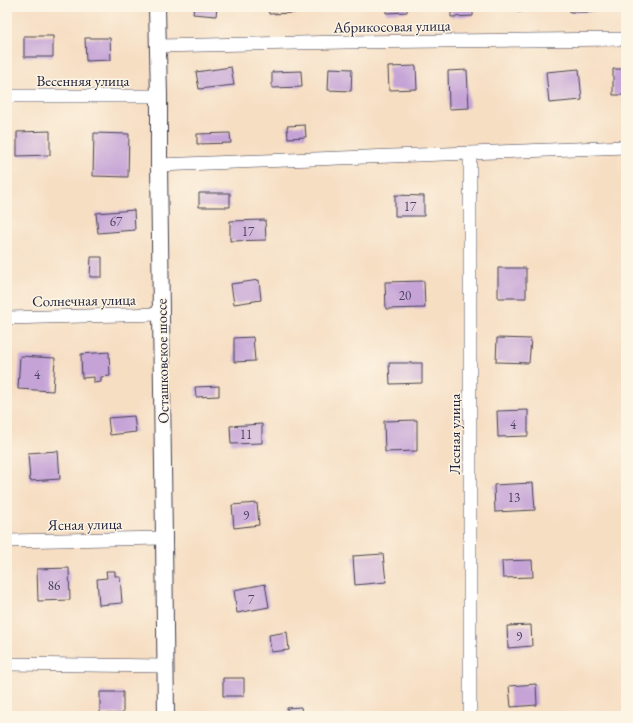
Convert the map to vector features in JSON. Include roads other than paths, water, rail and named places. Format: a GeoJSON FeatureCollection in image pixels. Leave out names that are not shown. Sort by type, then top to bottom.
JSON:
{"type":"FeatureCollection","features":[{"type":"Feature","properties":{"kind":"street","name":"Осташковское шоссе"},"geometry":{"type":"LineString","coordinates":[[157,7],[164,538],[164,666],[166,716]]}},
{"type":"Feature","properties":{"kind":"street","name":"Абрикосовая улица"},"geometry":{"type":"LineString","coordinates":[[158,46],[626,39]]}},
{"type":"Feature","properties":{"kind":"street","name":"Весенняя улица"},"geometry":{"type":"LineString","coordinates":[[7,96],[159,96]]}},
{"type":"Feature","properties":{"kind":"street"},"geometry":{"type":"LineString","coordinates":[[159,165],[626,147]]}},
{"type":"Feature","properties":{"kind":"street","name":"Лесная улица"},"geometry":{"type":"LineString","coordinates":[[470,153],[470,716]]}},
{"type":"Feature","properties":{"kind":"street","name":"Солнечная улица"},"geometry":{"type":"LineString","coordinates":[[7,318],[161,314]]}},
{"type":"Feature","properties":{"kind":"street","name":"Ясная улица"},"geometry":{"type":"LineString","coordinates":[[7,542],[164,538]]}},
{"type":"Feature","properties":{"kind":"street"},"geometry":{"type":"LineString","coordinates":[[7,664],[164,666]]}}]}
